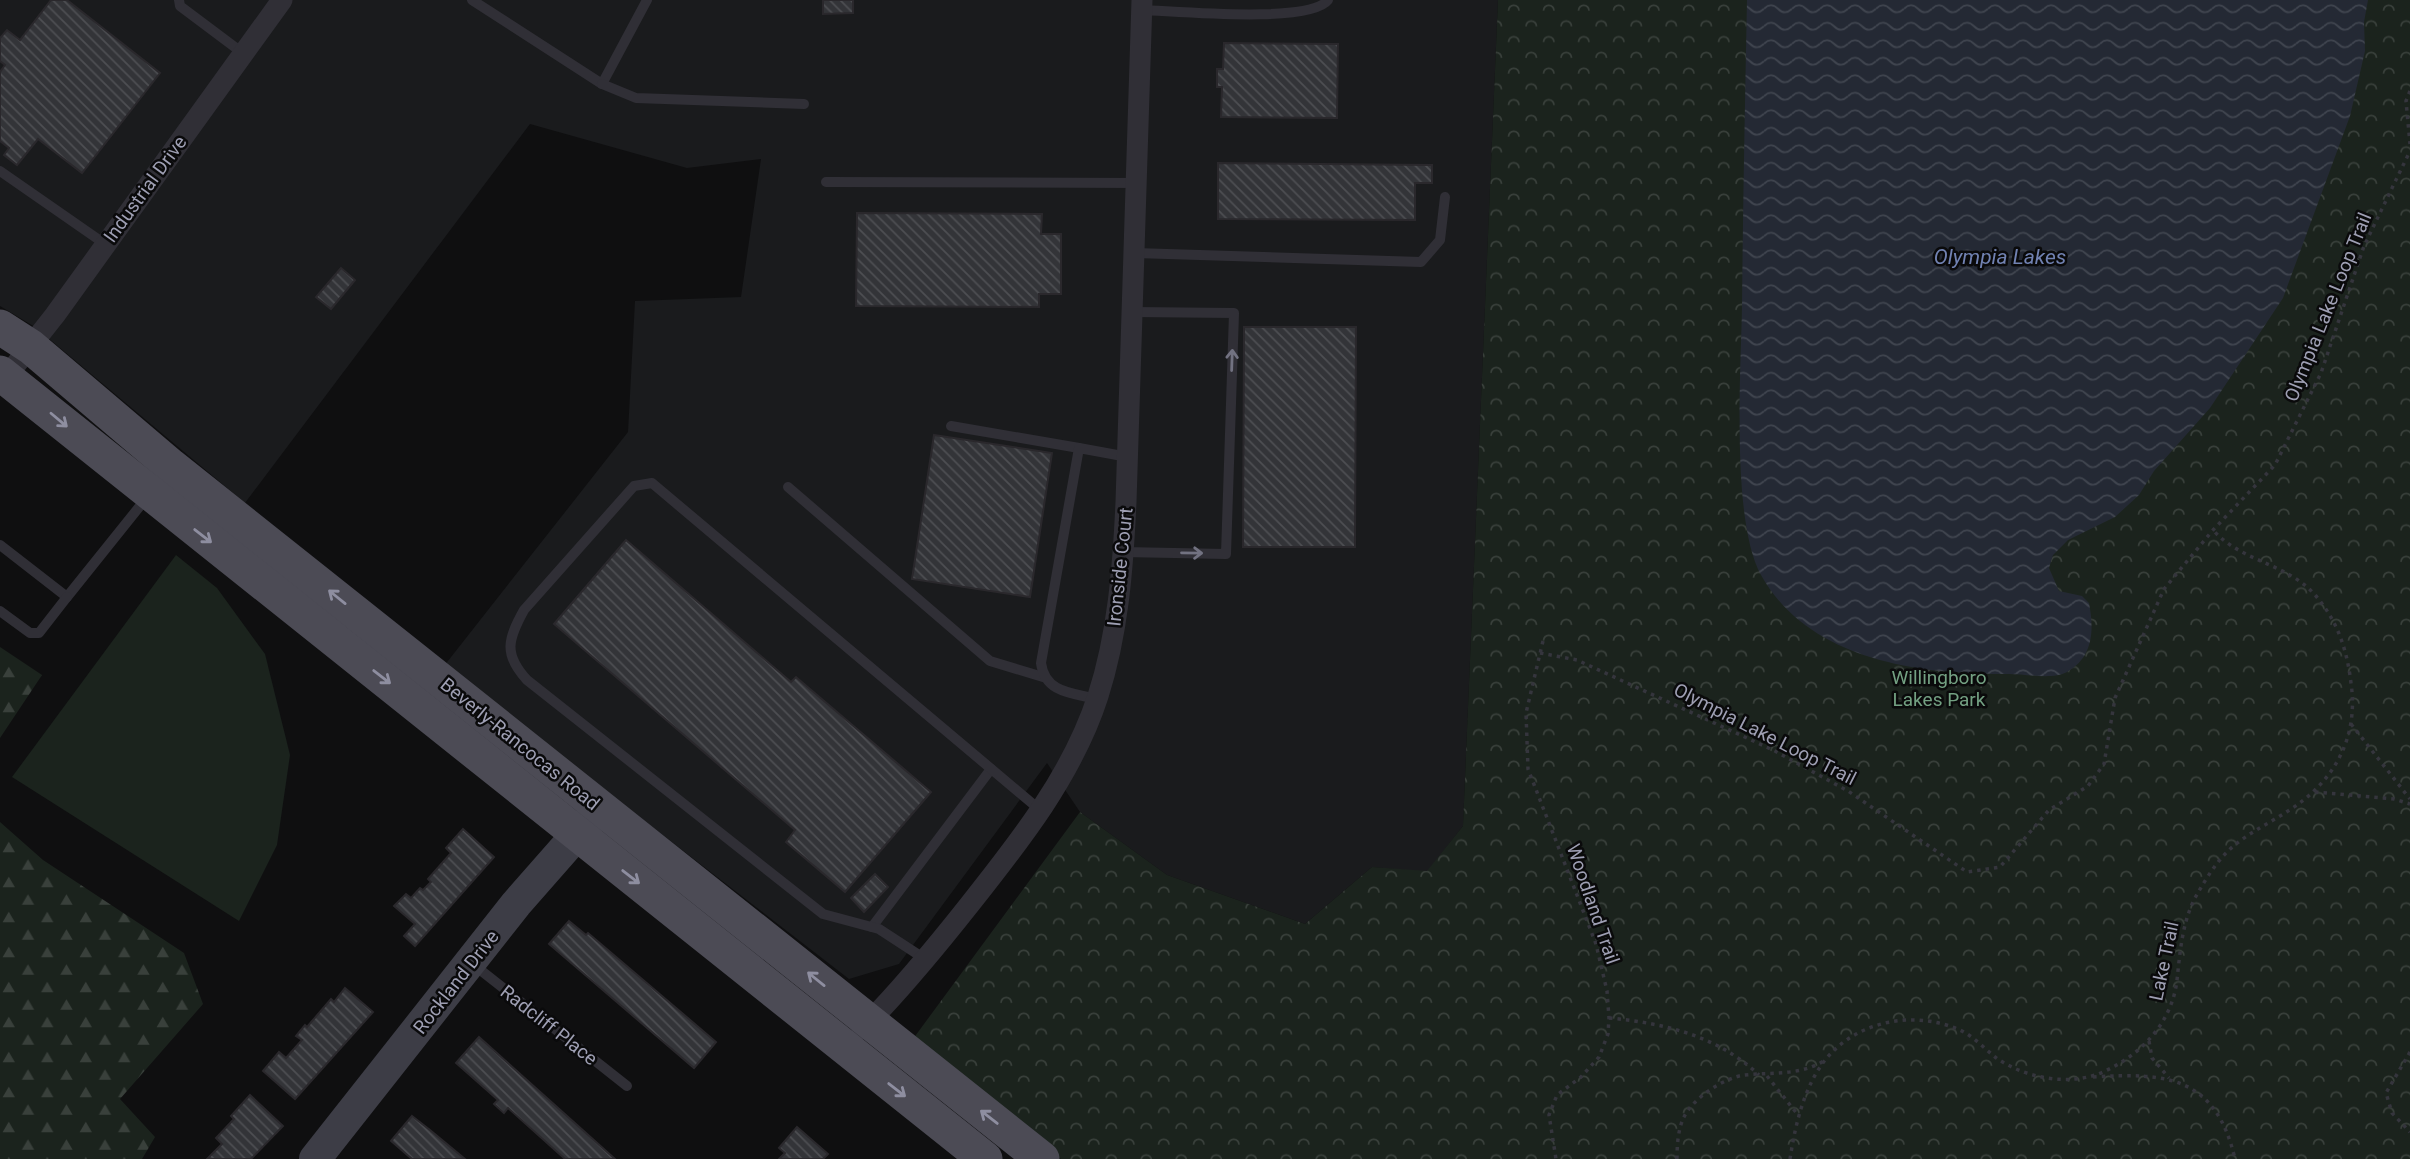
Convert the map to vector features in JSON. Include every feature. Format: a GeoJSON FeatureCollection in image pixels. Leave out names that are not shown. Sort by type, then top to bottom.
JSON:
{"type":"FeatureCollection","features":[{"type":"Feature","properties":{"kind":"main road","name":"Beverly-Rancocas Road"},"geometry":{"type":"LineString","coordinates":[[0,327],[31,347],[161,479],[578,834],[985,1159]]}},
{"type":"Feature","properties":{"kind":"main road","name":"Beverly-Rancocas Road"},"geometry":{"type":"LineString","coordinates":[[3,375],[100,455],[161,479],[601,808],[1042,1159]]}},
{"type":"Feature","properties":{"kind":"street","name":"Industrial Drive"},"geometry":{"type":"LineString","coordinates":[[3,375],[31,347],[282,0]]}},
{"type":"Feature","properties":{"kind":"street","name":"Ironside Court"},"geometry":{"type":"LineString","coordinates":[[844,1047],[925,959],[1040,810],[1069,762],[1097,699],[1113,636],[1123,552],[1138,183],[1142,5]]}},
{"type":"Feature","properties":{"kind":"street","name":"Rockland Drive"},"geometry":{"type":"LineString","coordinates":[[325,1156],[516,904],[601,808]]}},
{"type":"Feature","properties":{"kind":"lane"},"geometry":{"type":"LineString","coordinates":[[179,0],[180,6],[244,54]]}},
{"type":"Feature","properties":{"kind":"lane"},"geometry":{"type":"LineString","coordinates":[[472,0],[602,85],[636,98],[804,104]]}},
{"type":"Feature","properties":{"kind":"lane"},"geometry":{"type":"LineString","coordinates":[[602,85],[647,0]]}},
{"type":"Feature","properties":{"kind":"lane"},"geometry":{"type":"LineString","coordinates":[[1142,5],[1281,14],[1307,12],[1324,5],[1328,0]]}},
{"type":"Feature","properties":{"kind":"lane"},"geometry":{"type":"LineString","coordinates":[[0,171],[105,244]]}},
{"type":"Feature","properties":{"kind":"lane"},"geometry":{"type":"LineString","coordinates":[[826,182],[1138,183]]}},
{"type":"Feature","properties":{"kind":"lane"},"geometry":{"type":"LineString","coordinates":[[1135,253],[1421,262],[1440,240],[1445,197]]}},
{"type":"Feature","properties":{"kind":"lane"},"geometry":{"type":"LineString","coordinates":[[1123,552],[1226,554],[1234,313],[1133,312]]}},
{"type":"Feature","properties":{"kind":"lane"},"geometry":{"type":"LineString","coordinates":[[951,426],[1128,457]]}},
{"type":"Feature","properties":{"kind":"lane"},"geometry":{"type":"LineString","coordinates":[[1043,677],[1041,663],[1079,448]]}},
{"type":"Feature","properties":{"kind":"lane"},"geometry":{"type":"LineString","coordinates":[[0,611],[30,633],[39,633],[161,479]]}},
{"type":"Feature","properties":{"kind":"lane"},"geometry":{"type":"LineString","coordinates":[[925,959],[872,927],[824,914],[527,680],[514,667],[509,651],[514,628],[524,610],[634,486],[652,482],[1040,810]]}},
{"type":"Feature","properties":{"kind":"lane"},"geometry":{"type":"LineString","coordinates":[[789,487],[990,661],[1043,677],[1054,688],[1097,699]]}},
{"type":"Feature","properties":{"kind":"lane"},"geometry":{"type":"LineString","coordinates":[[0,545],[67,597]]}},
{"type":"Feature","properties":{"kind":"lane"},"geometry":{"type":"LineString","coordinates":[[872,927],[991,769]]}},
{"type":"Feature","properties":{"kind":"lane","name":"Radcliff Place"},"geometry":{"type":"LineString","coordinates":[[471,963],[627,1086]]}},
{"type":"Feature","properties":{"kind":"path"},"geometry":{"type":"LineString","coordinates":[[2410,91],[2406,101],[2410,144]]}},
{"type":"Feature","properties":{"kind":"path","name":"Olympia Lake Loop Trail"},"geometry":{"type":"LineString","coordinates":[[1540,653],[1577,660],[1773,750],[1848,790],[1967,872],[2000,867],[2049,810],[2088,786],[2104,764],[2115,698],[2164,589],[2213,530],[2275,465],[2320,373],[2364,246],[2410,151]]}},
{"type":"Feature","properties":{"kind":"path","name":"Lake Trail"},"geometry":{"type":"LineString","coordinates":[[1677,1159],[1679,1132],[1685,1115],[1714,1088],[1730,1079],[1796,1072],[1825,1060],[1870,1029],[1886,1022],[1924,1018],[1962,1031],[1996,1057],[2020,1071],[2062,1079],[2083,1077],[2113,1067],[2148,1041],[2170,1008],[2177,983],[2183,933],[2193,902],[2207,877],[2228,851],[2315,792],[2335,768],[2347,743],[2351,724],[2353,694],[2344,645],[2327,610],[2300,580],[2236,551],[2213,530]]}},
{"type":"Feature","properties":{"kind":"path","name":"Woodland Trail"},"geometry":{"type":"LineString","coordinates":[[1543,642],[1527,713],[1528,769],[1596,944],[1607,990],[1609,1018],[1608,1034],[1599,1057],[1581,1077],[1557,1095],[1549,1115],[1556,1159]]}},
{"type":"Feature","properties":{"kind":"path"},"geometry":{"type":"LineString","coordinates":[[2351,724],[2410,801]]}},
{"type":"Feature","properties":{"kind":"path"},"geometry":{"type":"LineString","coordinates":[[2315,792],[2410,801]]}},
{"type":"Feature","properties":{"kind":"path"},"geometry":{"type":"LineString","coordinates":[[1609,1018],[1651,1022],[1709,1040],[1740,1056],[1759,1074]]}},
{"type":"Feature","properties":{"kind":"path"},"geometry":{"type":"LineString","coordinates":[[2148,1041],[2152,1058],[2170,1080]]}},
{"type":"Feature","properties":{"kind":"path"},"geometry":{"type":"LineString","coordinates":[[2410,1052],[2386,1093],[2392,1113],[2410,1132]]}},
{"type":"Feature","properties":{"kind":"path","name":"Lake Trail"},"geometry":{"type":"LineString","coordinates":[[1790,1159],[1798,1115],[1825,1060]]}},
{"type":"Feature","properties":{"kind":"path"},"geometry":{"type":"LineString","coordinates":[[1765,1075],[1798,1115]]}},
{"type":"Feature","properties":{"kind":"path"},"geometry":{"type":"LineString","coordinates":[[2083,1077],[2170,1080],[2197,1090],[2215,1110],[2227,1130],[2235,1159]]}},
{"type":"Feature","properties":{"kind":"shaded area"},"geometry":{"type":"Polygon","coordinates":[[[0,0],[1498,0],[1463,826],[1427,872],[1372,867],[1305,924],[1167,875],[1080,812],[1047,763],[899,964],[849,979],[444,666],[628,432],[635,301],[741,297],[761,159],[687,168],[530,124],[245,503],[35,327],[0,306],[0,0]]]}},
{"type":"Feature","properties":{"kind":"green space","name":"Willingboro Lakes Park"},"geometry":{"type":"Polygon","coordinates":[[[1498,0],[2410,0],[2410,1159],[1061,1159],[913,1039],[1080,812],[1167,875],[1305,924],[1372,867],[1427,871],[1463,826],[1498,0]]]}},
{"type":"Feature","properties":{"kind":"green space"},"geometry":{"type":"Polygon","coordinates":[[[176,555],[217,588],[265,654],[290,755],[277,845],[239,921],[12,777],[176,555]]]}},
{"type":"Feature","properties":{"kind":"green space"},"geometry":{"type":"Polygon","coordinates":[[[0,647],[42,675],[0,738],[0,647]]]}},
{"type":"Feature","properties":{"kind":"green space"},"geometry":{"type":"Polygon","coordinates":[[[0,822],[43,860],[184,953],[203,1004],[120,1099],[155,1137],[142,1159],[0,1159],[0,822]]]}},
{"type":"Feature","properties":{"kind":"water","name":"Olympia Lakes"},"geometry":{"type":"Polygon","coordinates":[[[1747,0],[2368,0],[2364,22],[2365,51],[2350,116],[2283,298],[2210,408],[2154,471],[2139,495],[2115,517],[2068,540],[2053,555],[2049,568],[2059,591],[2082,596],[2089,603],[2091,613],[2090,642],[2087,650],[2083,659],[2067,672],[2047,676],[1975,674],[1905,666],[1870,657],[1837,644],[1808,627],[1782,604],[1761,575],[1745,519],[1740,445],[1747,0]]]}},
{"type":"Feature","properties":{"kind":"building"},"geometry":{"type":"Polygon","coordinates":[[[51,0],[67,0],[160,73],[82,173],[38,139],[17,165],[4,155],[9,148],[0,141],[0,72],[5,65],[0,61],[0,38],[7,30],[20,40],[51,0]]]}},
{"type":"Feature","properties":{"kind":"building"},"geometry":{"type":"Polygon","coordinates":[[[823,0],[853,0],[853,13],[823,14],[823,0]]]}},
{"type":"Feature","properties":{"kind":"building"},"geometry":{"type":"Polygon","coordinates":[[[1224,43],[1338,44],[1337,118],[1221,117],[1222,87],[1217,87],[1217,69],[1223,69],[1224,43]]]}},
{"type":"Feature","properties":{"kind":"building"},"geometry":{"type":"Polygon","coordinates":[[[1218,163],[1432,165],[1432,183],[1415,183],[1415,220],[1218,219],[1218,163]]]}},
{"type":"Feature","properties":{"kind":"building"},"geometry":{"type":"Polygon","coordinates":[[[857,213],[1042,214],[1041,234],[1061,234],[1061,294],[1039,294],[1039,307],[856,306],[857,213]]]}},
{"type":"Feature","properties":{"kind":"building"},"geometry":{"type":"Polygon","coordinates":[[[341,268],[355,280],[331,309],[316,297],[341,268]]]}},
{"type":"Feature","properties":{"kind":"building"},"geometry":{"type":"Polygon","coordinates":[[[1244,327],[1356,327],[1355,547],[1243,547],[1244,327]]]}},
{"type":"Feature","properties":{"kind":"building"},"geometry":{"type":"Polygon","coordinates":[[[934,435],[1052,453],[1030,597],[912,579],[934,435]]]}},
{"type":"Feature","properties":{"kind":"building"},"geometry":{"type":"Polygon","coordinates":[[[626,540],[791,682],[796,677],[931,792],[845,892],[786,842],[795,830],[554,624],[626,540]]]}},
{"type":"Feature","properties":{"kind":"building"},"geometry":{"type":"Polygon","coordinates":[[[463,829],[494,857],[415,946],[404,936],[415,924],[394,906],[406,894],[411,898],[420,888],[423,890],[431,882],[428,879],[451,853],[446,848],[463,829]]]}},
{"type":"Feature","properties":{"kind":"building"},"geometry":{"type":"Polygon","coordinates":[[[875,874],[888,887],[864,912],[851,898],[875,874]]]}},
{"type":"Feature","properties":{"kind":"building"},"geometry":{"type":"Polygon","coordinates":[[[569,921],[586,935],[588,933],[716,1042],[694,1068],[549,944],[569,921]]]}},
{"type":"Feature","properties":{"kind":"building"},"geometry":{"type":"Polygon","coordinates":[[[345,988],[373,1012],[295,1099],[263,1071],[279,1052],[286,1058],[302,1040],[296,1036],[305,1025],[307,1027],[331,999],[334,1002],[345,988]]]}},
{"type":"Feature","properties":{"kind":"building"},"geometry":{"type":"Polygon","coordinates":[[[479,1037],[615,1159],[565,1159],[508,1108],[504,1113],[494,1104],[498,1100],[456,1063],[479,1037]]]}},
{"type":"Feature","properties":{"kind":"building"},"geometry":{"type":"Polygon","coordinates":[[[250,1095],[283,1126],[251,1159],[207,1159],[222,1144],[216,1138],[234,1119],[231,1116],[250,1095]]]}},
{"type":"Feature","properties":{"kind":"building"},"geometry":{"type":"Polygon","coordinates":[[[412,1116],[465,1159],[412,1159],[391,1141],[412,1116]]]}},
{"type":"Feature","properties":{"kind":"building"},"geometry":{"type":"Polygon","coordinates":[[[797,1127],[828,1154],[823,1159],[779,1159],[785,1153],[779,1148],[797,1127]]]}}]}
